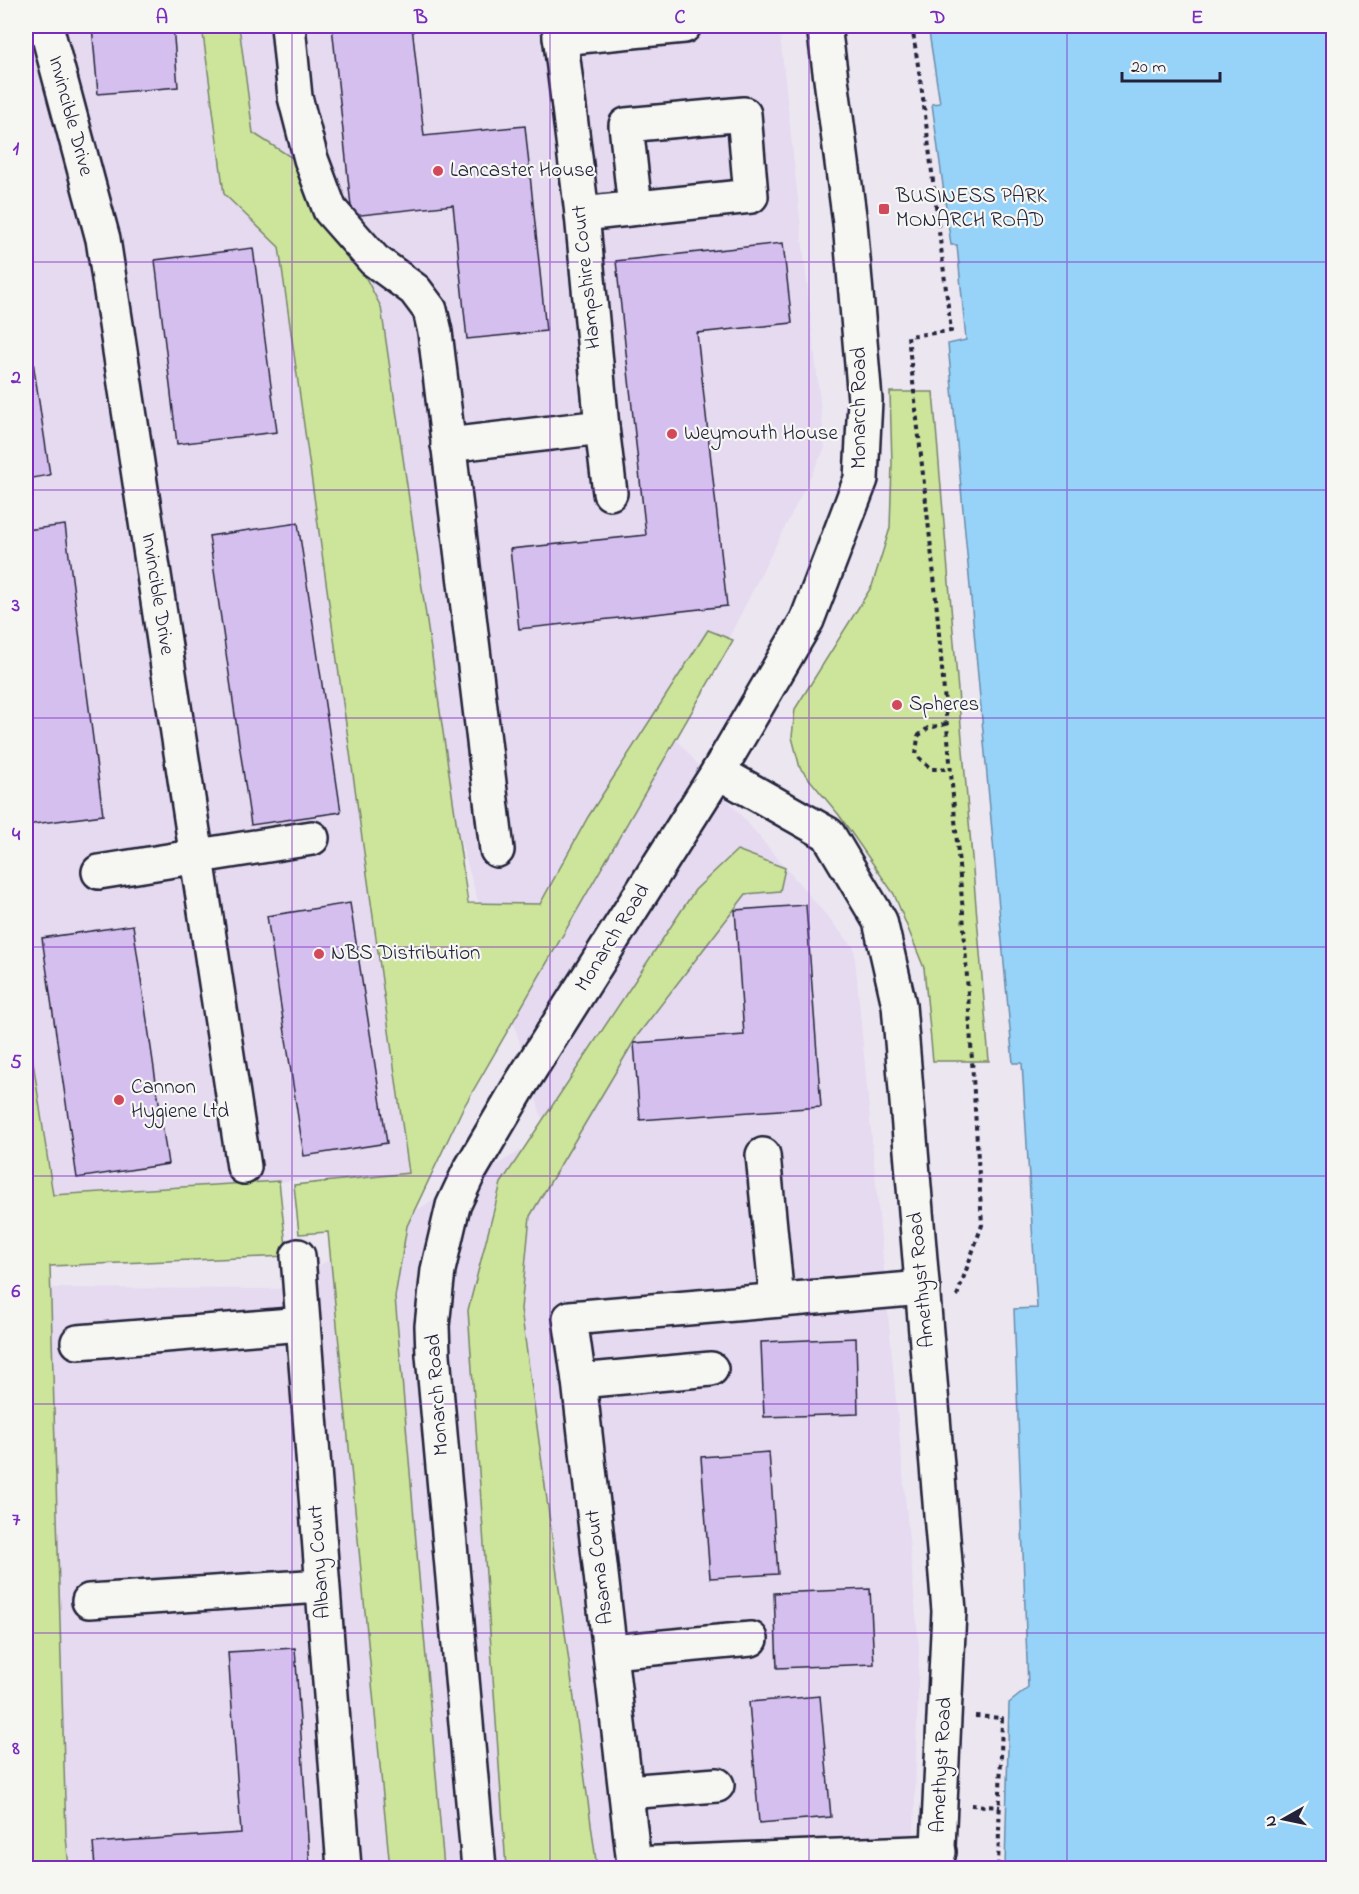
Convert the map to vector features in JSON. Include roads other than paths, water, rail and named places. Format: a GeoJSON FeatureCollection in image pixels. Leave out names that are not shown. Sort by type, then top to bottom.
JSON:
{"type":"FeatureCollection","features":[{"type":"Feature","properties":{"kind":"street","name":"Invincible Drive"},"geometry":{"type":"LineString","coordinates":[[46,26],[103,239],[244,1167]]}},
{"type":"Feature","properties":{"kind":"street"},"geometry":{"type":"LineString","coordinates":[[288,26],[295,97],[310,159],[330,210],[374,260],[415,290],[430,310],[435,332],[497,850]]}},
{"type":"Feature","properties":{"kind":"street"},"geometry":{"type":"LineString","coordinates":[[560,32],[684,26]]}},
{"type":"Feature","properties":{"kind":"street","name":"Monarch Road"},"geometry":{"type":"LineString","coordinates":[[479,1869],[433,1355],[434,1298],[453,1206],[470,1172],[516,1092],[718,772],[807,620],[861,479],[865,400],[851,234],[824,26]]}},
{"type":"Feature","properties":{"kind":"street","name":"Hampshire Court"},"geometry":{"type":"LineString","coordinates":[[560,32],[582,214],[610,493]]}},
{"type":"Feature","properties":{"kind":"street"},"geometry":{"type":"LineString","coordinates":[[582,214],[636,208]]}},
{"type":"Feature","properties":{"kind":"street"},"geometry":{"type":"LineString","coordinates":[[448,445],[602,427]]}},
{"type":"Feature","properties":{"kind":"street","name":"Amethyst Road"},"geometry":{"type":"LineString","coordinates":[[718,772],[828,834],[880,921],[898,1005],[949,1611],[938,1860]]}},
{"type":"Feature","properties":{"kind":"street"},"geometry":{"type":"LineString","coordinates":[[99,872],[312,838]]}},
{"type":"Feature","properties":{"kind":"street"},"geometry":{"type":"LineString","coordinates":[[764,1155],[777,1300]]}},
{"type":"Feature","properties":{"kind":"street","name":"Albany Court"},"geometry":{"type":"LineString","coordinates":[[298,1256],[344,1869]]}},
{"type":"Feature","properties":{"kind":"street","name":"Asama Court"},"geometry":{"type":"LineString","coordinates":[[923,1288],[570,1318],[635,1866],[938,1860]]}},
{"type":"Feature","properties":{"kind":"street"},"geometry":{"type":"LineString","coordinates":[[78,1342],[303,1324]]}},
{"type":"Feature","properties":{"kind":"street"},"geometry":{"type":"LineString","coordinates":[[579,1381],[711,1369]]}},
{"type":"Feature","properties":{"kind":"street"},"geometry":{"type":"LineString","coordinates":[[89,1601],[322,1586]]}},
{"type":"Feature","properties":{"kind":"street"},"geometry":{"type":"LineString","coordinates":[[610,1653],[752,1639]]}},
{"type":"Feature","properties":{"kind":"street"},"geometry":{"type":"LineString","coordinates":[[626,1792],[717,1785]]}},
{"type":"Feature","properties":{"kind":"water"},"geometry":{"type":"Polygon","coordinates":[[[928,26],[1333,26],[1333,1868],[1005,1868],[1009,1703],[1028,1688],[1014,1309],[1037,1308],[1022,1063],[1013,1063],[948,344],[966,340],[957,245],[951,245],[932,104],[940,103],[928,26]]]}},
{"type":"Feature","properties":{"kind":"place","name":"Lancaster House"},"geometry":{"type":"Point","coordinates":[438,171]}},
{"type":"Feature","properties":{"kind":"place","name":"BUSINESS PARK MONARCH ROAD"},"geometry":{"type":"Point","coordinates":[884,209]}},
{"type":"Feature","properties":{"kind":"place","name":"Weymouth House"},"geometry":{"type":"Point","coordinates":[672,434]}},
{"type":"Feature","properties":{"kind":"place","name":"Spheres"},"geometry":{"type":"Point","coordinates":[897,705]}},
{"type":"Feature","properties":{"kind":"place","name":"NBS Distribution"},"geometry":{"type":"Point","coordinates":[319,954]}},
{"type":"Feature","properties":{"kind":"place","name":"Cannon Hygiene Ltd"},"geometry":{"type":"Point","coordinates":[119,1100]}}]}
